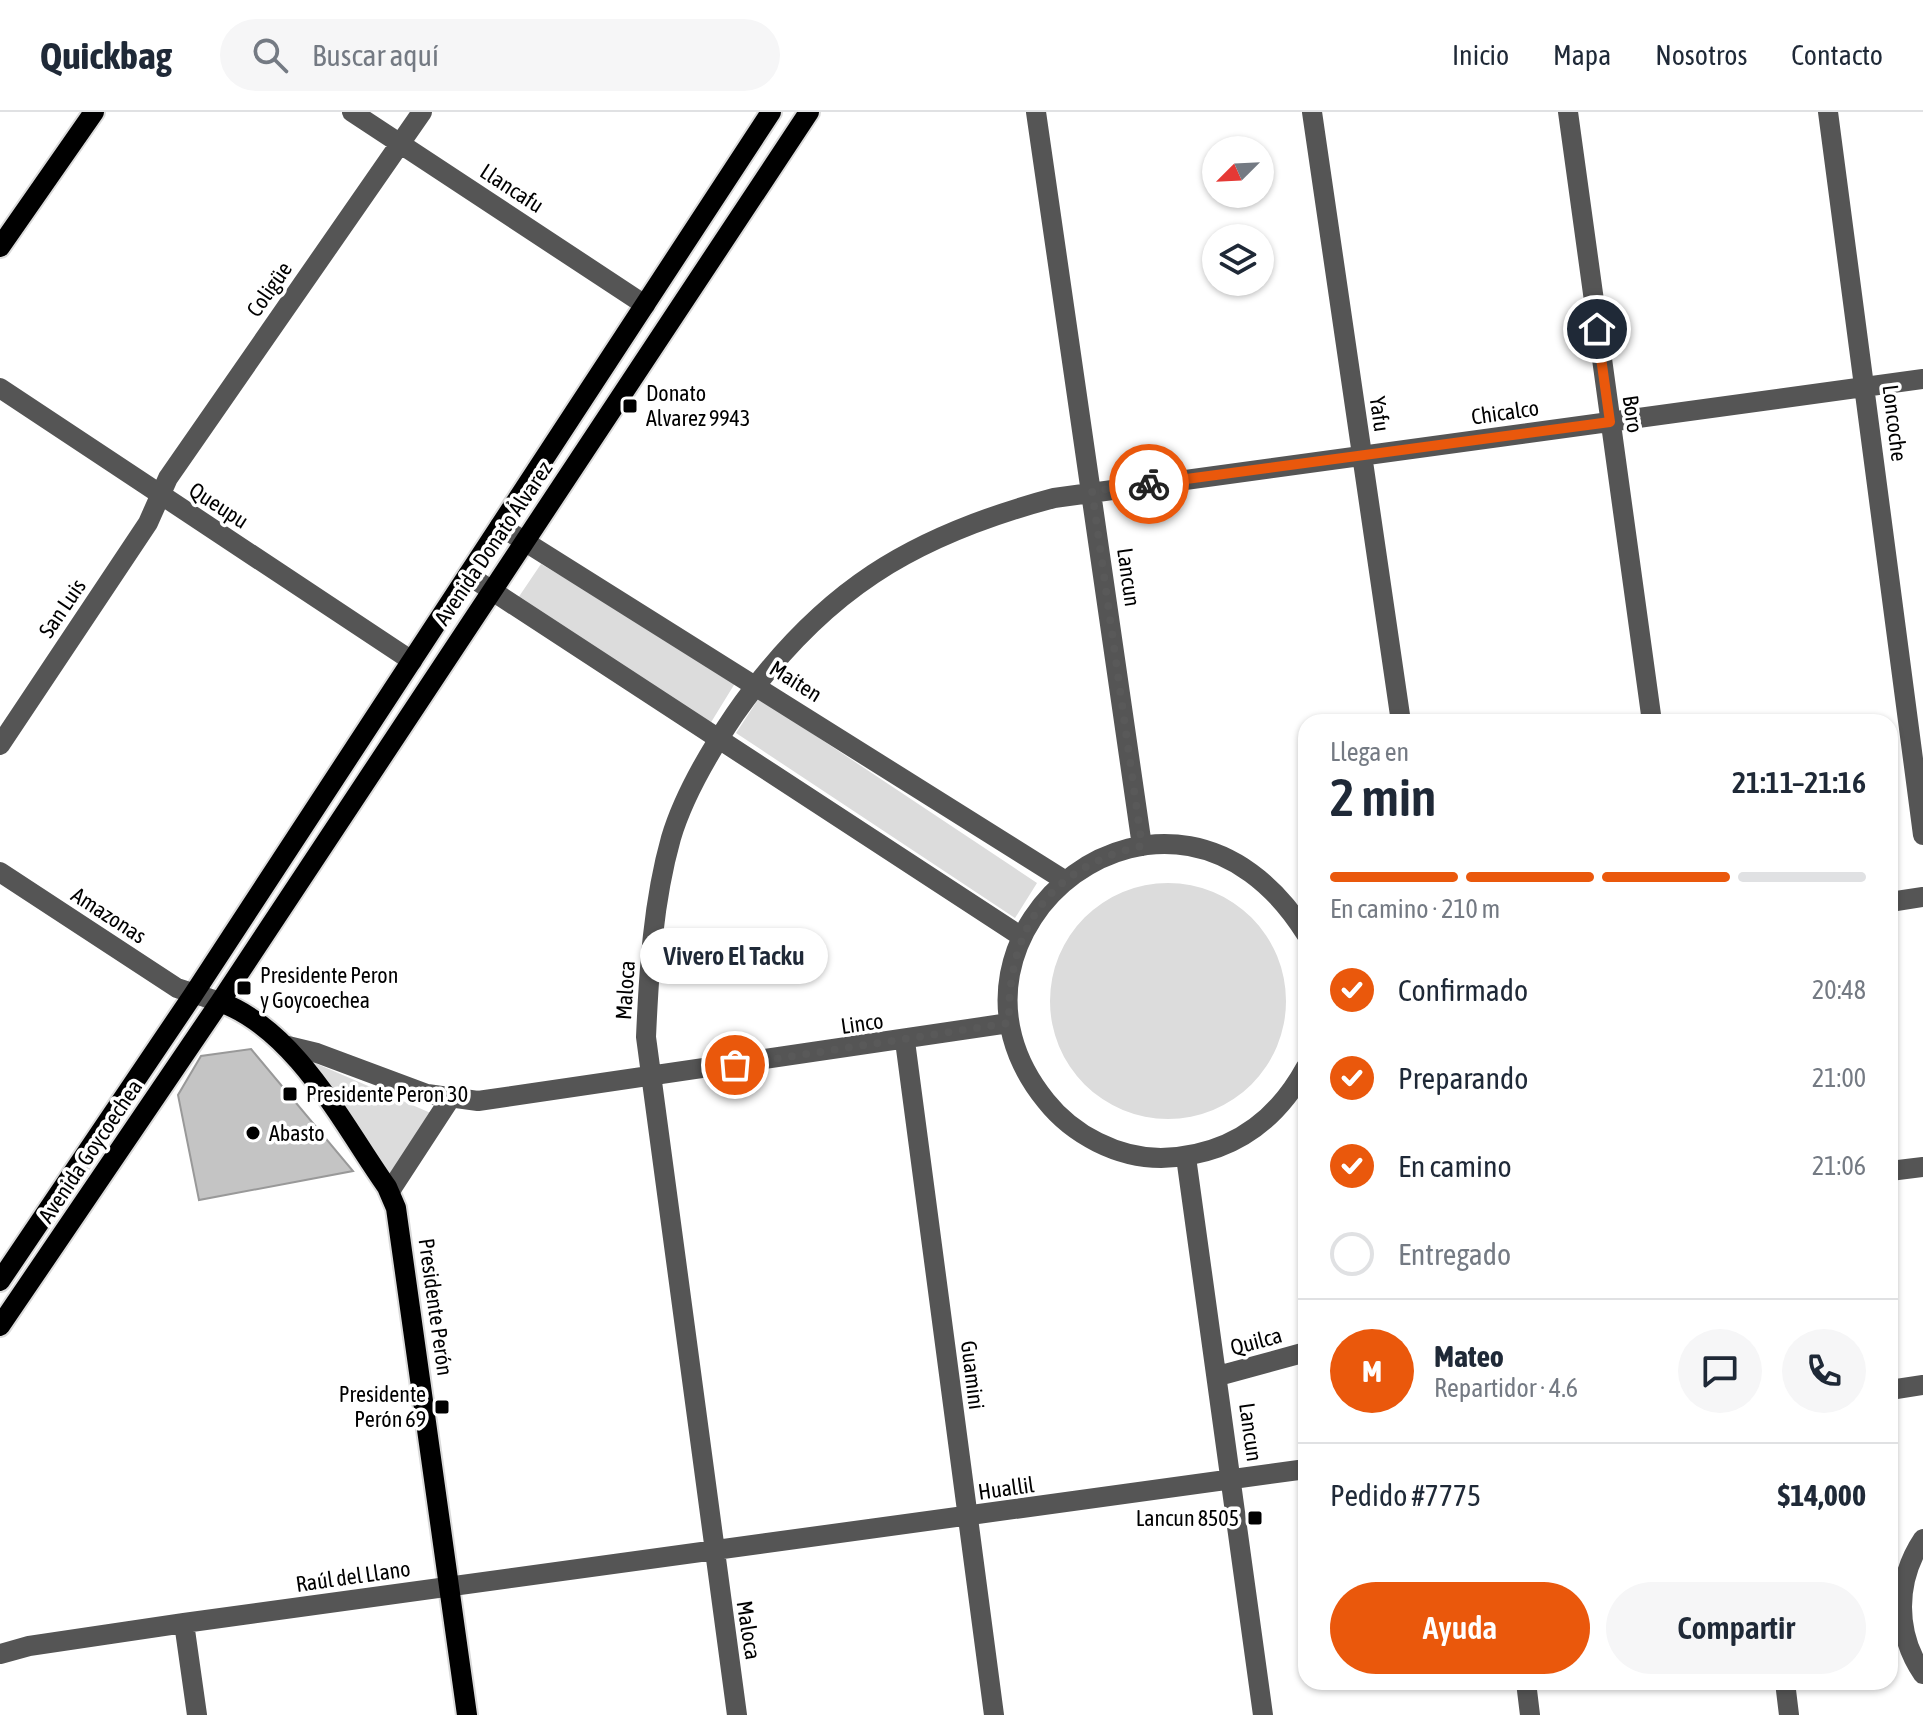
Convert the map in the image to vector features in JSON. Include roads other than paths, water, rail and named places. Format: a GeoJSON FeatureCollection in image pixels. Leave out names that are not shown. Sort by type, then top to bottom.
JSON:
{"type":"FeatureCollection","features":[{"type":"Feature","properties":{"kind":"main road"},"geometry":{"type":"LineString","coordinates":[[0,247],[94,112]]}},
{"type":"Feature","properties":{"kind":"main road","name":"Avenida Donato Álvarez"},"geometry":{"type":"LineString","coordinates":[[193,995],[771,112]]}},
{"type":"Feature","properties":{"kind":"main road","name":"Avenida Donato Álvarez"},"geometry":{"type":"LineString","coordinates":[[220,1002],[809,112]]}},
{"type":"Feature","properties":{"kind":"main road","name":"Avenida Goycoechea"},"geometry":{"type":"LineString","coordinates":[[0,1281],[193,995]]}},
{"type":"Feature","properties":{"kind":"main road","name":"Presidente Perón"},"geometry":{"type":"LineString","coordinates":[[220,1002],[245,1011],[288,1046],[390,1191],[401,1232],[467,1715]]}},
{"type":"Feature","properties":{"kind":"main road","name":"Avenida Goycoechea"},"geometry":{"type":"LineString","coordinates":[[0,1326],[7,1309],[220,1002]]}},
{"type":"Feature","properties":{"kind":"street","name":"Llancafu"},"geometry":{"type":"LineString","coordinates":[[352,112],[645,305]]}},
{"type":"Feature","properties":{"kind":"street","name":"Coligüe"},"geometry":{"type":"LineString","coordinates":[[160,495],[422,112]]}},
{"type":"Feature","properties":{"kind":"street","name":"Yafu"},"geometry":{"type":"LineString","coordinates":[[1312,112],[1400,714]]}},
{"type":"Feature","properties":{"kind":"street","name":"Boro"},"geometry":{"type":"LineString","coordinates":[[1568,112],[1651,714]]}},
{"type":"Feature","properties":{"kind":"street","name":"Loncoche"},"geometry":{"type":"LineString","coordinates":[[1828,112],[1923,835]]}},
{"type":"Feature","properties":{"kind":"street","name":"Lancun"},"geometry":{"type":"LineString","coordinates":[[1039,116],[1142,846]]}},
{"type":"Feature","properties":{"kind":"street","name":"Chicalco"},"geometry":{"type":"LineString","coordinates":[[1092,491],[1923,379]]}},
{"type":"Feature","properties":{"kind":"street","name":"Queupu"},"geometry":{"type":"LineString","coordinates":[[0,388],[412,661]]}},
{"type":"Feature","properties":{"kind":"street","name":"Maloca"},"geometry":{"type":"LineString","coordinates":[[737,1715],[649,1077],[647,1001],[663,868],[683,806],[719,738],[757,684],[801,632],[845,592],[881,566],[918,546],[978,521],[1054,498],[1092,491]]}},
{"type":"Feature","properties":{"kind":"street","name":"San Luis"},"geometry":{"type":"LineString","coordinates":[[0,745],[148,523],[160,495]]}},
{"type":"Feature","properties":{"kind":"street","name":"Maiten"},"geometry":{"type":"LineString","coordinates":[[500,526],[757,684],[1064,880]]}},
{"type":"Feature","properties":{"kind":"street"},"geometry":{"type":"LineString","coordinates":[[468,575],[1022,937]]}},
{"type":"Feature","properties":{"kind":"street"},"geometry":{"type":"LineString","coordinates":[[1298,921],[1286,902],[1257,874],[1221,855],[1182,845],[1142,846],[1114,852],[1064,880],[1040,906],[1022,937],[1010,978],[1009,1023],[1018,1054],[1033,1086],[1056,1114],[1084,1136],[1116,1150],[1151,1158],[1186,1157],[1227,1146],[1262,1124],[1291,1094],[1298,1081]]}},
{"type":"Feature","properties":{"kind":"street","name":"Amazonas"},"geometry":{"type":"LineString","coordinates":[[0,872],[177,988],[193,995]]}},
{"type":"Feature","properties":{"kind":"street"},"geometry":{"type":"LineString","coordinates":[[1898,901],[1923,897]]}},
{"type":"Feature","properties":{"kind":"street","name":"Presidente Perón"},"geometry":{"type":"LineString","coordinates":[[193,995],[220,1002]]}},
{"type":"Feature","properties":{"kind":"street","name":"Linco"},"geometry":{"type":"LineString","coordinates":[[288,1046],[450,1099],[478,1101],[905,1041],[1009,1023]]}},
{"type":"Feature","properties":{"kind":"street","name":"Guamini"},"geometry":{"type":"LineString","coordinates":[[905,1041],[994,1715]]}},
{"type":"Feature","properties":{"kind":"street"},"geometry":{"type":"LineString","coordinates":[[390,1191],[450,1099]]}},
{"type":"Feature","properties":{"kind":"street","name":"Lancun"},"geometry":{"type":"LineString","coordinates":[[1186,1157],[1233,1479],[1263,1715]]}},
{"type":"Feature","properties":{"kind":"street"},"geometry":{"type":"LineString","coordinates":[[1898,1170],[1923,1167]]}},
{"type":"Feature","properties":{"kind":"street","name":"Quilca"},"geometry":{"type":"LineString","coordinates":[[1218,1376],[1298,1354]]}},
{"type":"Feature","properties":{"kind":"street"},"geometry":{"type":"LineString","coordinates":[[1898,1389],[1923,1385]]}},
{"type":"Feature","properties":{"kind":"street","name":"Huallil"},"geometry":{"type":"LineString","coordinates":[[713,1552],[1298,1470]]}},
{"type":"Feature","properties":{"kind":"street"},"geometry":{"type":"LineString","coordinates":[[1923,1539],[1906,1575],[1901,1611],[1908,1647],[1923,1674]]}},
{"type":"Feature","properties":{"kind":"street","name":"Raúl del Llano"},"geometry":{"type":"LineString","coordinates":[[0,1654],[29,1646],[184,1623],[713,1552]]}},
{"type":"Feature","properties":{"kind":"street"},"geometry":{"type":"LineString","coordinates":[[184,1623],[197,1715]]}},
{"type":"Feature","properties":{"kind":"street"},"geometry":{"type":"LineString","coordinates":[[1527,1690],[1530,1715]]}},
{"type":"Feature","properties":{"kind":"street"},"geometry":{"type":"LineString","coordinates":[[1786,1690],[1789,1715]]}},
{"type":"Feature","properties":{"kind":"place","name":"Donato Alvarez 9943"},"geometry":{"type":"Point","coordinates":[630,406]}},
{"type":"Feature","properties":{"kind":"place","name":"Presidente Peron y Goycoechea"},"geometry":{"type":"Point","coordinates":[244,988]}},
{"type":"Feature","properties":{"kind":"place","name":"Vivero El Tacku"},"geometry":{"type":"Point","coordinates":[735,1065]}},
{"type":"Feature","properties":{"kind":"place","name":"Presidente Peron 30"},"geometry":{"type":"Point","coordinates":[290,1094]}},
{"type":"Feature","properties":{"kind":"place","name":"Abasto"},"geometry":{"type":"Point","coordinates":[253,1133]}},
{"type":"Feature","properties":{"kind":"place","name":"Presidente Perón 69"},"geometry":{"type":"Point","coordinates":[442,1407]}},
{"type":"Feature","properties":{"kind":"place","name":"Lancun 8505"},"geometry":{"type":"Point","coordinates":[1255,1518]}}]}
